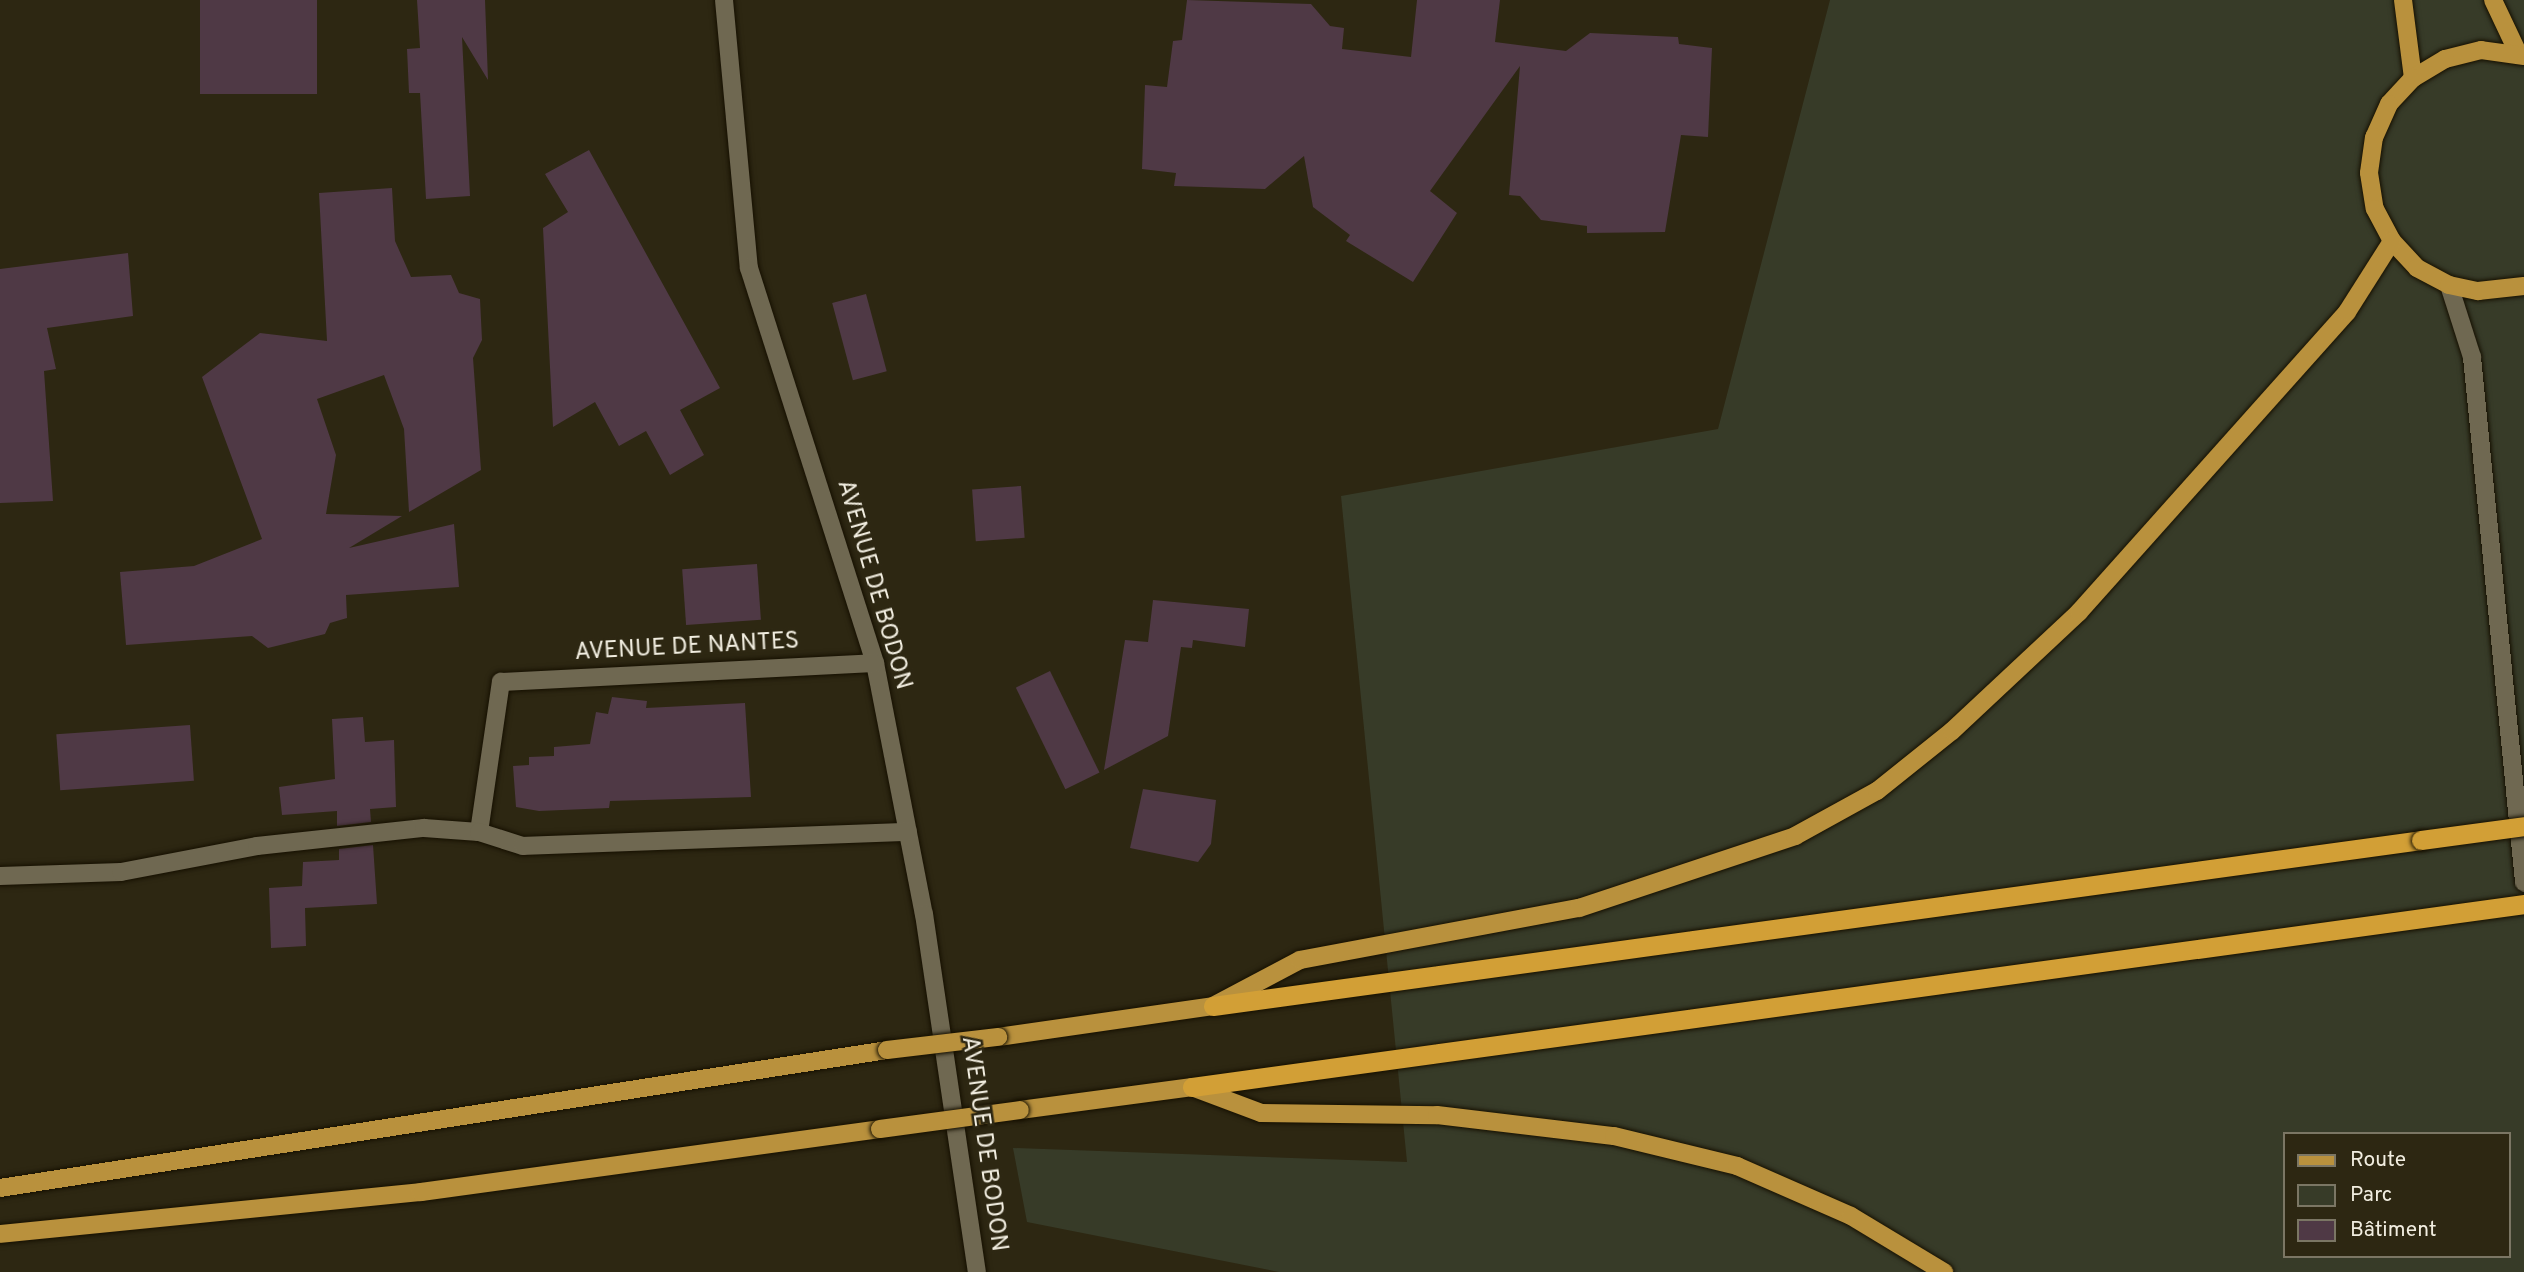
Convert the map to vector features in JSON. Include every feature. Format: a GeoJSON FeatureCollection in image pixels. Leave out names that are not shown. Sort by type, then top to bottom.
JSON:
{"type":"FeatureCollection","features":[{"type":"Feature","properties":{"kind":"highway"},"geometry":{"type":"LineString","coordinates":[[1213,1006],[2524,826]]}},
{"type":"Feature","properties":{"kind":"highway"},"geometry":{"type":"LineString","coordinates":[[1192,1087],[2524,904]]}},
{"type":"Feature","properties":{"kind":"main road"},"geometry":{"type":"LineString","coordinates":[[2403,0],[2413,78]]}},
{"type":"Feature","properties":{"kind":"main road"},"geometry":{"type":"LineString","coordinates":[[2493,0],[2521,55]]}},
{"type":"Feature","properties":{"kind":"main road"},"geometry":{"type":"LineString","coordinates":[[2521,55],[2482,50],[2445,59],[2413,78],[2389,104],[2374,137],[2369,173],[2375,209],[2392,241],[2417,268],[2449,285],[2478,292],[2524,286]]}},
{"type":"Feature","properties":{"kind":"main road"},"geometry":{"type":"LineString","coordinates":[[0,1188],[887,1050],[1213,1006],[1300,960],[1579,908],[1685,876],[1795,836],[1877,791],[1952,731],[2078,612],[2347,312],[2392,241]]}},
{"type":"Feature","properties":{"kind":"main road"},"geometry":{"type":"LineString","coordinates":[[0,1234],[421,1192],[1192,1087],[1261,1113],[1437,1115],[1533,1123],[1614,1136],[1737,1166],[1851,1216],[1944,1272]]}},
{"type":"Feature","properties":{"kind":"street","name":"AVENUE DE BODON"},"geometry":{"type":"LineString","coordinates":[[724,0],[749,268],[875,663],[908,831],[977,1272]]}},
{"type":"Feature","properties":{"kind":"street"},"geometry":{"type":"LineString","coordinates":[[2449,285],[2472,357],[2524,881]]}},
{"type":"Feature","properties":{"kind":"street","name":"AVENUE DE NANTES"},"geometry":{"type":"LineString","coordinates":[[479,832],[501,682],[875,663]]}},
{"type":"Feature","properties":{"kind":"street"},"geometry":{"type":"LineString","coordinates":[[0,876],[121,872],[257,846],[424,828],[479,832],[523,846],[908,831]]}},
{"type":"Feature","properties":{"kind":"green space"},"geometry":{"type":"Polygon","coordinates":[[[1830,0],[2524,0],[2524,1272],[1279,1272],[1027,1222],[1013,1148],[1407,1162],[1341,496],[1718,429],[1830,0]]]}},
{"type":"Feature","properties":{"kind":"building"},"geometry":{"type":"Polygon","coordinates":[[[200,0],[317,0],[317,94],[200,94],[200,0]]]}},
{"type":"Feature","properties":{"kind":"building"},"geometry":{"type":"Polygon","coordinates":[[[417,0],[485,0],[488,80],[462,37],[470,196],[426,199],[420,93],[409,93],[407,49],[420,48],[417,0]]]}},
{"type":"Feature","properties":{"kind":"building"},"geometry":{"type":"Polygon","coordinates":[[[1187,0],[1311,4],[1330,26],[1344,28],[1342,49],[1411,57],[1417,0],[1500,0],[1495,42],[1566,51],[1590,33],[1678,37],[1679,44],[1712,48],[1708,137],[1681,135],[1665,232],[1587,233],[1587,226],[1541,220],[1520,196],[1509,195],[1520,66],[1430,191],[1457,213],[1413,282],[1346,241],[1350,235],[1313,207],[1304,156],[1265,189],[1174,186],[1176,173],[1142,169],[1145,85],[1167,87],[1173,41],[1182,40],[1187,0]]]}},
{"type":"Feature","properties":{"kind":"building"},"geometry":{"type":"Polygon","coordinates":[[[589,150],[720,388],[680,410],[704,455],[670,475],[646,431],[619,446],[595,402],[553,427],[543,228],[568,212],[545,174],[589,150]]]}},
{"type":"Feature","properties":{"kind":"building"},"geometry":{"type":"Polygon","coordinates":[[[392,188],[395,241],[411,277],[451,275],[459,293],[480,299],[482,340],[473,358],[481,470],[409,512],[404,429],[384,375],[317,399],[336,455],[326,514],[402,516],[349,548],[454,524],[459,587],[346,595],[347,618],[330,623],[325,634],[268,648],[252,636],[126,645],[120,572],[194,566],[262,539],[202,377],[260,333],[327,341],[319,193],[392,188]]]}},
{"type":"Feature","properties":{"kind":"building"},"geometry":{"type":"Polygon","coordinates":[[[128,253],[133,316],[47,328],[56,369],[44,371],[53,501],[0,503],[0,269],[128,253]]]}},
{"type":"Feature","properties":{"kind":"building"},"geometry":{"type":"Polygon","coordinates":[[[866,294],[887,371],[853,380],[832,303],[866,294]]]}},
{"type":"Feature","properties":{"kind":"building"},"geometry":{"type":"Polygon","coordinates":[[[1021,486],[1025,538],[976,541],[972,489],[1021,486]]]}},
{"type":"Feature","properties":{"kind":"building"},"geometry":{"type":"Polygon","coordinates":[[[757,564],[761,620],[686,625],[682,569],[757,564]]]}},
{"type":"Feature","properties":{"kind":"building"},"geometry":{"type":"Polygon","coordinates":[[[1153,600],[1249,609],[1245,647],[1193,640],[1192,648],[1181,647],[1168,736],[1104,770],[1125,640],[1148,642],[1153,600]]]}},
{"type":"Feature","properties":{"kind":"building"},"geometry":{"type":"Polygon","coordinates":[[[1050,671],[1100,773],[1065,789],[1016,688],[1050,671]]]}},
{"type":"Feature","properties":{"kind":"building"},"geometry":{"type":"Polygon","coordinates":[[[612,697],[647,701],[646,708],[745,703],[751,797],[610,801],[609,808],[539,811],[516,807],[513,766],[529,765],[529,757],[554,756],[554,747],[590,744],[596,712],[608,714],[612,697]]]}},
{"type":"Feature","properties":{"kind":"building"},"geometry":{"type":"Polygon","coordinates":[[[363,717],[365,742],[394,740],[396,807],[370,809],[371,822],[337,826],[337,811],[282,815],[279,787],[335,779],[332,719],[363,717]]]}},
{"type":"Feature","properties":{"kind":"building"},"geometry":{"type":"Polygon","coordinates":[[[190,725],[194,781],[60,790],[56,734],[190,725]]]}},
{"type":"Feature","properties":{"kind":"building"},"geometry":{"type":"Polygon","coordinates":[[[1143,789],[1216,800],[1211,844],[1198,862],[1130,848],[1143,789]]]}},
{"type":"Feature","properties":{"kind":"building"},"geometry":{"type":"Polygon","coordinates":[[[373,845],[377,904],[305,908],[306,946],[271,948],[269,888],[302,886],[303,862],[339,860],[339,849],[373,845]]]}}]}
